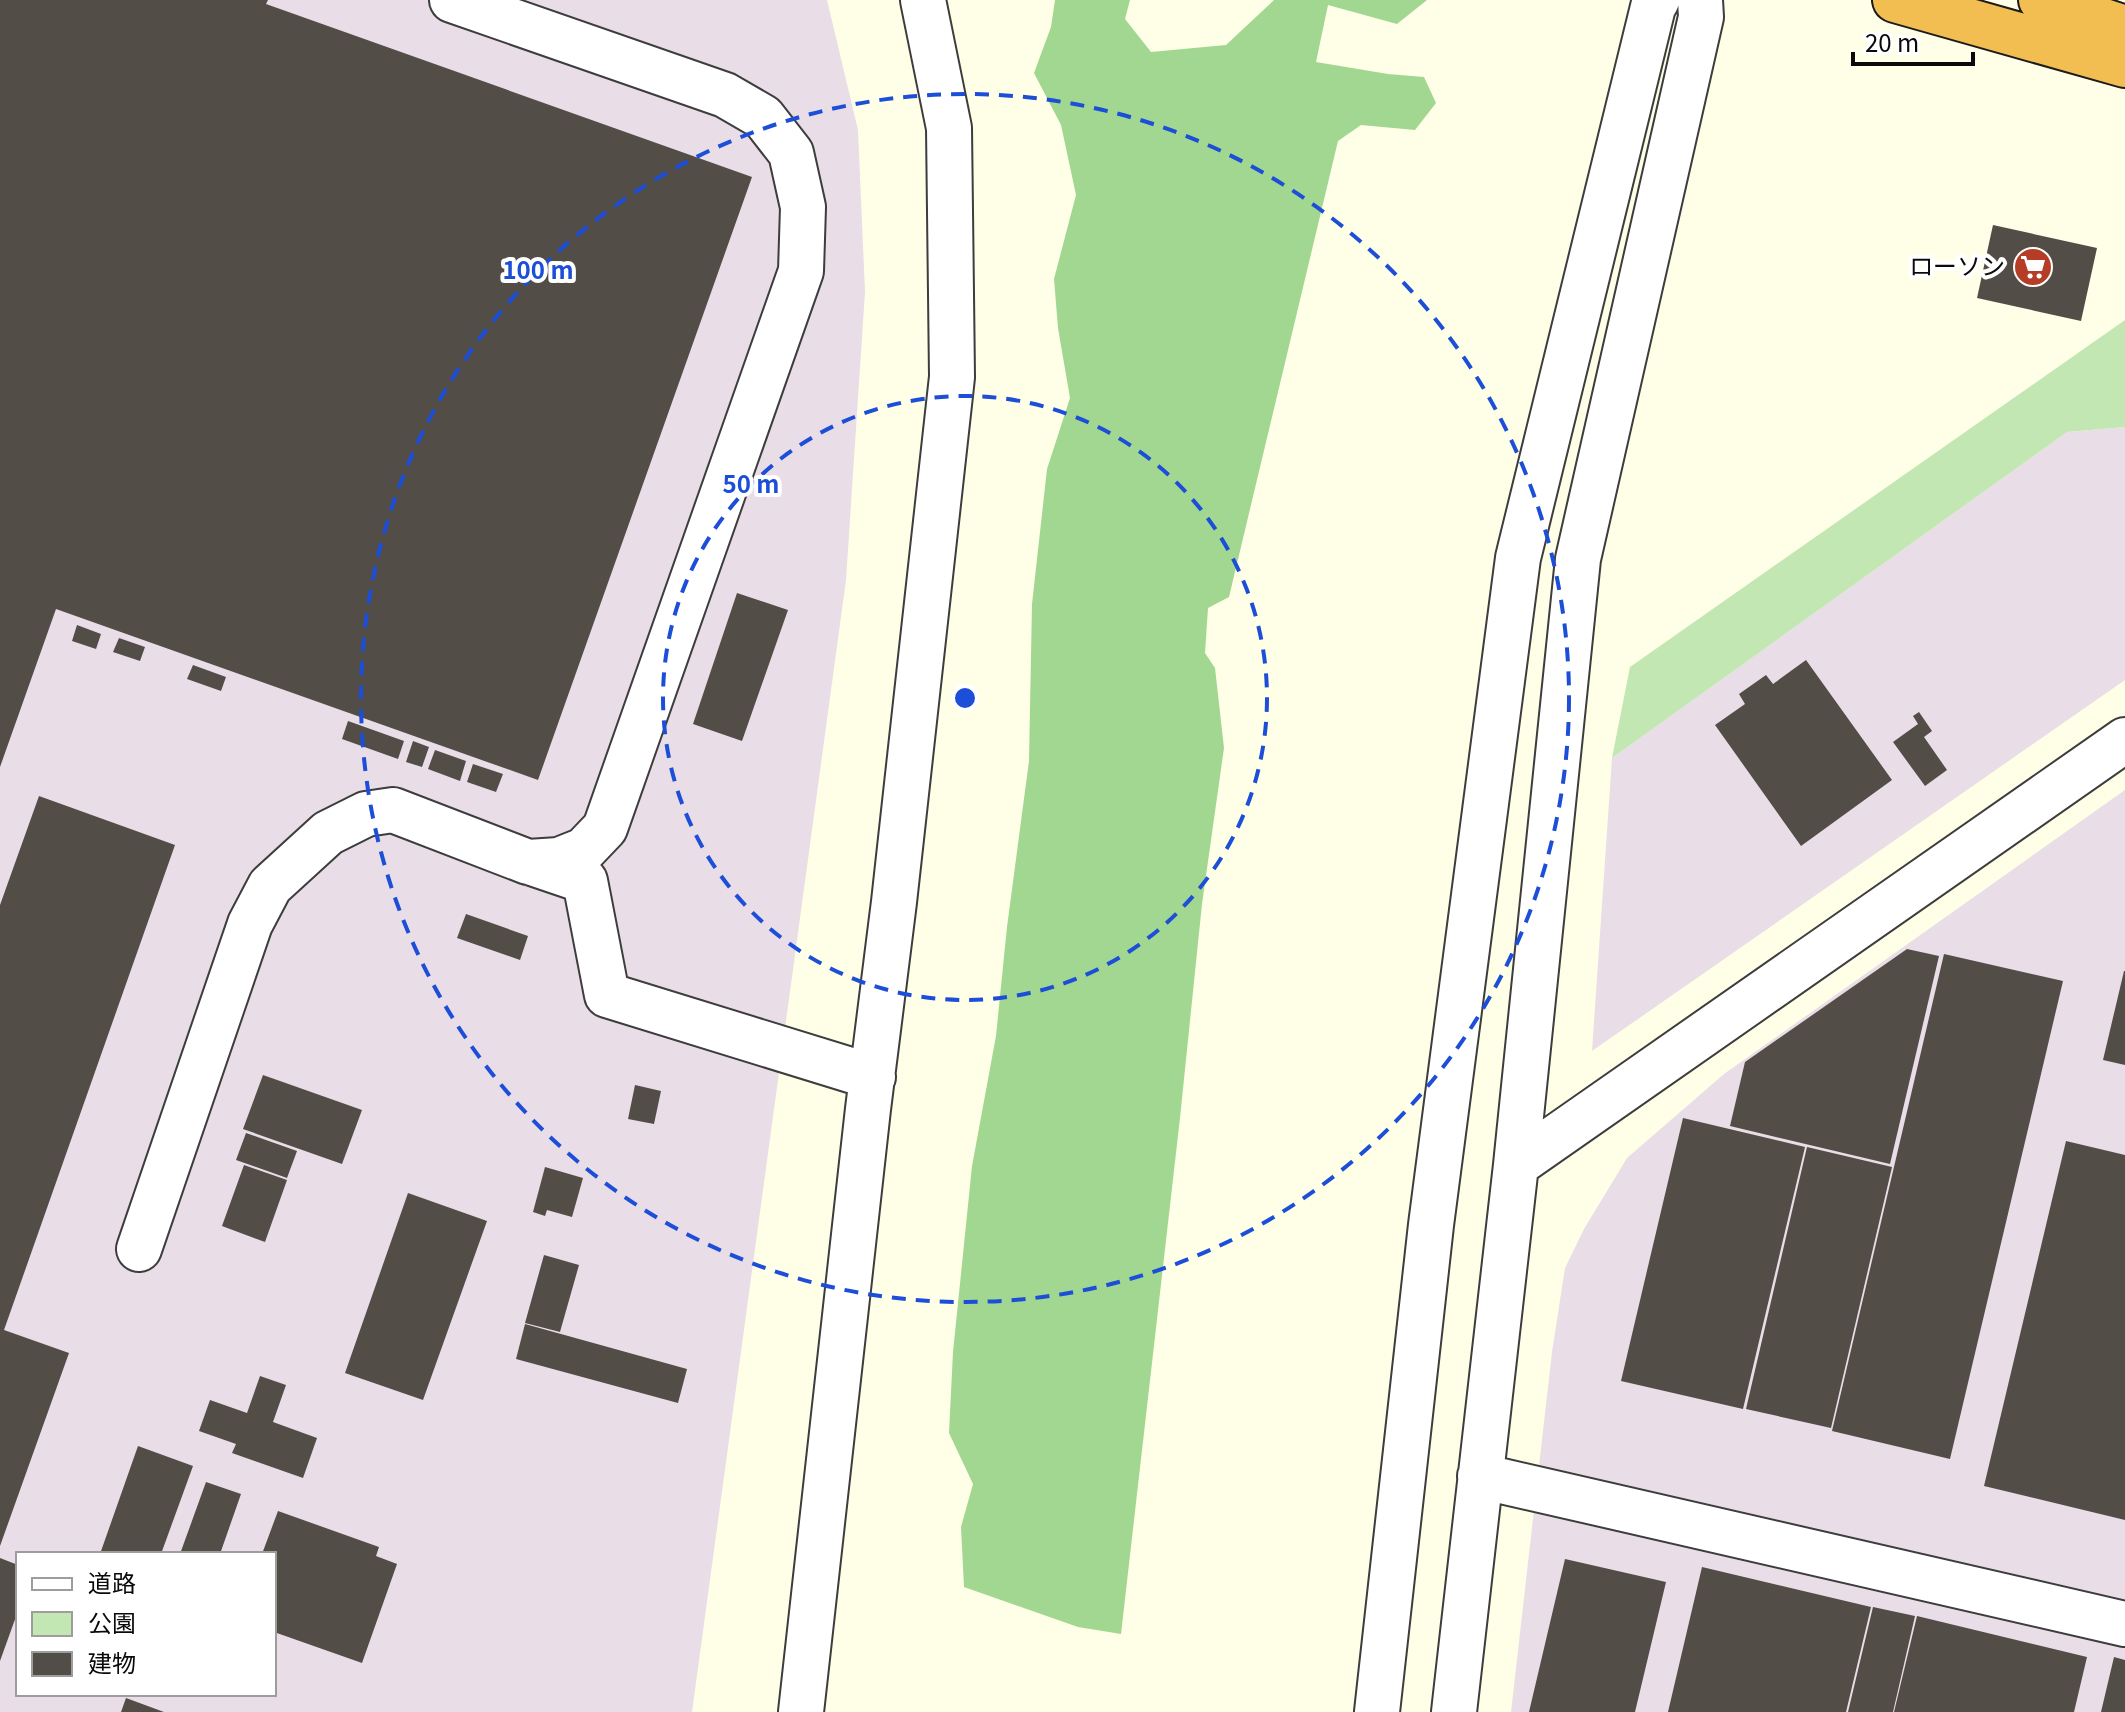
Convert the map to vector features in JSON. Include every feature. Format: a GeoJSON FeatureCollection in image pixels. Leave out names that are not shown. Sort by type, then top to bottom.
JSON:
{"type":"FeatureCollection","features":[{"type":"Feature","properties":{"kind":"highway"},"geometry":{"type":"LineString","coordinates":[[1895,0],[2125,65]]}},
{"type":"Feature","properties":{"kind":"highway"},"geometry":{"type":"LineString","coordinates":[[2041,0],[2125,28]]}},
{"type":"Feature","properties":{"kind":"street"},"geometry":{"type":"LineString","coordinates":[[452,0],[725,95],[763,117],[791,153],[803,207],[801,271],[605,828],[584,850],[559,860],[528,862]]}},
{"type":"Feature","properties":{"kind":"street"},"geometry":{"type":"LineString","coordinates":[[801,1712],[952,377],[949,128],[923,0]]}},
{"type":"Feature","properties":{"kind":"street"},"geometry":{"type":"LineString","coordinates":[[1377,1712],[1431,1225],[1518,558],[1657,0]]}},
{"type":"Feature","properties":{"kind":"street"},"geometry":{"type":"LineString","coordinates":[[1454,1712],[1516,1165],[1578,559],[1698,33],[1700,0]]}},
{"type":"Feature","properties":{"kind":"street"},"geometry":{"type":"LineString","coordinates":[[1516,1165],[2125,740]]}},
{"type":"Feature","properties":{"kind":"street"},"geometry":{"type":"LineString","coordinates":[[139,1249],[250,924],[270,886],[328,833],[366,814],[393,810],[585,881],[607,995],[873,1077]]}},
{"type":"Feature","properties":{"kind":"street"},"geometry":{"type":"LineString","coordinates":[[1480,1476],[2125,1624]]}},
{"type":"Feature","properties":{"kind":"shaded area"},"geometry":{"type":"Polygon","coordinates":[[[0,0],[827,0],[858,130],[865,292],[846,580],[692,1712],[0,1712],[0,0]]]}},
{"type":"Feature","properties":{"kind":"shaded area"},"geometry":{"type":"Polygon","coordinates":[[[2125,427],[2125,680],[1592,1051],[1612,758],[2067,432],[2125,427]]]}},
{"type":"Feature","properties":{"kind":"shaded area"},"geometry":{"type":"Polygon","coordinates":[[[2125,790],[2125,1712],[1511,1712],[1552,1352],[1565,1268],[1584,1229],[1627,1158],[1724,1074],[2125,790]]]}},
{"type":"Feature","properties":{"kind":"green space"},"geometry":{"type":"Polygon","coordinates":[[[1055,0],[1130,0],[1125,19],[1151,52],[1226,45],[1274,0],[1427,0],[1397,24],[1328,5],[1316,62],[1424,77],[1436,103],[1415,130],[1361,125],[1338,141],[1229,597],[1208,608],[1205,653],[1215,668],[1224,748],[1202,904],[1121,1634],[1078,1627],[964,1587],[961,1527],[973,1484],[949,1433],[953,1352],[972,1166],[996,1036],[1029,761],[1032,604],[1047,469],[1070,398],[1058,328],[1054,279],[1076,195],[1061,125],[1034,73],[1051,27],[1055,0]]]}},
{"type":"Feature","properties":{"kind":"green space"},"geometry":{"type":"Polygon","coordinates":[[[2125,320],[2125,427],[2067,432],[1612,758],[1630,667],[2125,320]]]}},
{"type":"Feature","properties":{"kind":"building"},"geometry":{"type":"Polygon","coordinates":[[[0,0],[268,0],[266,4],[752,177],[538,780],[56,609],[0,767],[0,0]]]}},
{"type":"Feature","properties":{"kind":"building"},"geometry":{"type":"Polygon","coordinates":[[[1993,225],[2097,248],[2081,321],[1977,298],[1993,225]]]}},
{"type":"Feature","properties":{"kind":"building"},"geometry":{"type":"Polygon","coordinates":[[[737,593],[788,610],[742,741],[693,724],[737,593]]]}},
{"type":"Feature","properties":{"kind":"building"},"geometry":{"type":"Polygon","coordinates":[[[77,625],[101,634],[96,649],[72,641],[77,625]]]}},
{"type":"Feature","properties":{"kind":"building"},"geometry":{"type":"Polygon","coordinates":[[[119,638],[145,647],[140,661],[113,652],[119,638]]]}},
{"type":"Feature","properties":{"kind":"building"},"geometry":{"type":"Polygon","coordinates":[[[1806,660],[1892,780],[1801,846],[1715,725],[1745,704],[1739,694],[1766,675],[1773,684],[1806,660]]]}},
{"type":"Feature","properties":{"kind":"building"},"geometry":{"type":"Polygon","coordinates":[[[193,665],[226,677],[221,691],[187,679],[193,665]]]}},
{"type":"Feature","properties":{"kind":"building"},"geometry":{"type":"Polygon","coordinates":[[[1919,712],[1932,731],[1924,737],[1947,770],[1925,786],[1893,742],[1918,724],[1913,716],[1919,712]]]}},
{"type":"Feature","properties":{"kind":"building"},"geometry":{"type":"Polygon","coordinates":[[[348,721],[404,741],[398,759],[342,739],[348,721]]]}},
{"type":"Feature","properties":{"kind":"building"},"geometry":{"type":"Polygon","coordinates":[[[413,741],[429,747],[422,767],[406,762],[413,741]]]}},
{"type":"Feature","properties":{"kind":"building"},"geometry":{"type":"Polygon","coordinates":[[[435,750],[466,761],[460,781],[428,769],[435,750]]]}},
{"type":"Feature","properties":{"kind":"building"},"geometry":{"type":"Polygon","coordinates":[[[473,764],[503,774],[496,792],[467,782],[473,764]]]}},
{"type":"Feature","properties":{"kind":"building"},"geometry":{"type":"Polygon","coordinates":[[[39,796],[175,845],[4,1330],[69,1353],[0,1546],[0,905],[39,796]]]}},
{"type":"Feature","properties":{"kind":"building"},"geometry":{"type":"Polygon","coordinates":[[[466,914],[528,936],[520,960],[457,938],[466,914]]]}},
{"type":"Feature","properties":{"kind":"building"},"geometry":{"type":"Polygon","coordinates":[[[1907,949],[1939,956],[1890,1164],[1730,1126],[1745,1062],[1907,949]]]}},
{"type":"Feature","properties":{"kind":"building"},"geometry":{"type":"Polygon","coordinates":[[[1944,954],[2063,981],[1950,1459],[1832,1431],[1944,954]]]}},
{"type":"Feature","properties":{"kind":"building"},"geometry":{"type":"Polygon","coordinates":[[[2125,971],[2125,1065],[2103,1060],[2125,971]]]}},
{"type":"Feature","properties":{"kind":"building"},"geometry":{"type":"Polygon","coordinates":[[[263,1075],[362,1110],[342,1164],[243,1129],[263,1075]]]}},
{"type":"Feature","properties":{"kind":"building"},"geometry":{"type":"Polygon","coordinates":[[[635,1085],[661,1091],[654,1124],[628,1119],[635,1085]]]}},
{"type":"Feature","properties":{"kind":"building"},"geometry":{"type":"Polygon","coordinates":[[[1683,1118],[1805,1147],[1743,1409],[1621,1381],[1683,1118]]]}},
{"type":"Feature","properties":{"kind":"building"},"geometry":{"type":"Polygon","coordinates":[[[246,1133],[297,1151],[287,1178],[236,1160],[246,1133]]]}},
{"type":"Feature","properties":{"kind":"building"},"geometry":{"type":"Polygon","coordinates":[[[2066,1141],[2125,1155],[2125,1520],[1984,1486],[2066,1141]]]}},
{"type":"Feature","properties":{"kind":"building"},"geometry":{"type":"Polygon","coordinates":[[[1807,1147],[1892,1167],[1831,1428],[1746,1409],[1807,1147]]]}},
{"type":"Feature","properties":{"kind":"building"},"geometry":{"type":"Polygon","coordinates":[[[244,1165],[287,1180],[265,1242],[222,1226],[244,1165]]]}},
{"type":"Feature","properties":{"kind":"building"},"geometry":{"type":"Polygon","coordinates":[[[545,1167],[583,1178],[572,1217],[547,1210],[545,1216],[533,1212],[545,1167]]]}},
{"type":"Feature","properties":{"kind":"building"},"geometry":{"type":"Polygon","coordinates":[[[408,1193],[487,1221],[423,1400],[345,1373],[408,1193]]]}},
{"type":"Feature","properties":{"kind":"building"},"geometry":{"type":"Polygon","coordinates":[[[544,1255],[579,1265],[560,1332],[525,1323],[544,1255]]]}},
{"type":"Feature","properties":{"kind":"building"},"geometry":{"type":"Polygon","coordinates":[[[525,1324],[687,1369],[678,1403],[516,1359],[525,1324]]]}},
{"type":"Feature","properties":{"kind":"building"},"geometry":{"type":"Polygon","coordinates":[[[260,1376],[286,1385],[273,1422],[317,1438],[303,1478],[232,1453],[236,1444],[199,1431],[210,1400],[247,1413],[260,1376]]]}},
{"type":"Feature","properties":{"kind":"building"},"geometry":{"type":"Polygon","coordinates":[[[138,1446],[193,1466],[162,1552],[101,1552],[138,1446]]]}},
{"type":"Feature","properties":{"kind":"building"},"geometry":{"type":"Polygon","coordinates":[[[206,1482],[241,1494],[221,1552],[181,1552],[206,1482]]]}},
{"type":"Feature","properties":{"kind":"building"},"geometry":{"type":"Polygon","coordinates":[[[278,1511],[379,1547],[376,1556],[397,1564],[362,1663],[276,1633],[276,1552],[263,1552],[278,1511]]]}},
{"type":"Feature","properties":{"kind":"building"},"geometry":{"type":"Polygon","coordinates":[[[0,1558],[16,1564],[16,1617],[0,1661],[0,1558]]]}},
{"type":"Feature","properties":{"kind":"building"},"geometry":{"type":"Polygon","coordinates":[[[1565,1559],[1666,1582],[1635,1712],[1529,1712],[1565,1559]]]}},
{"type":"Feature","properties":{"kind":"building"},"geometry":{"type":"Polygon","coordinates":[[[1702,1567],[1871,1607],[1846,1712],[1668,1712],[1702,1567]]]}},
{"type":"Feature","properties":{"kind":"building"},"geometry":{"type":"Polygon","coordinates":[[[1873,1607],[1915,1616],[1893,1712],[1848,1712],[1873,1607]]]}},
{"type":"Feature","properties":{"kind":"building"},"geometry":{"type":"Polygon","coordinates":[[[1917,1616],[2087,1657],[2074,1712],[1894,1712],[1917,1616]]]}},
{"type":"Feature","properties":{"kind":"building"},"geometry":{"type":"Polygon","coordinates":[[[2114,1657],[2125,1660],[2125,1712],[2101,1712],[2114,1657]]]}},
{"type":"Feature","properties":{"kind":"building"},"geometry":{"type":"Polygon","coordinates":[[[126,1698],[164,1712],[121,1712],[126,1698]]]}},
{"type":"Feature","properties":{"kind":"place","name":"ローソン"},"geometry":{"type":"Point","coordinates":[2033,267]}}]}
